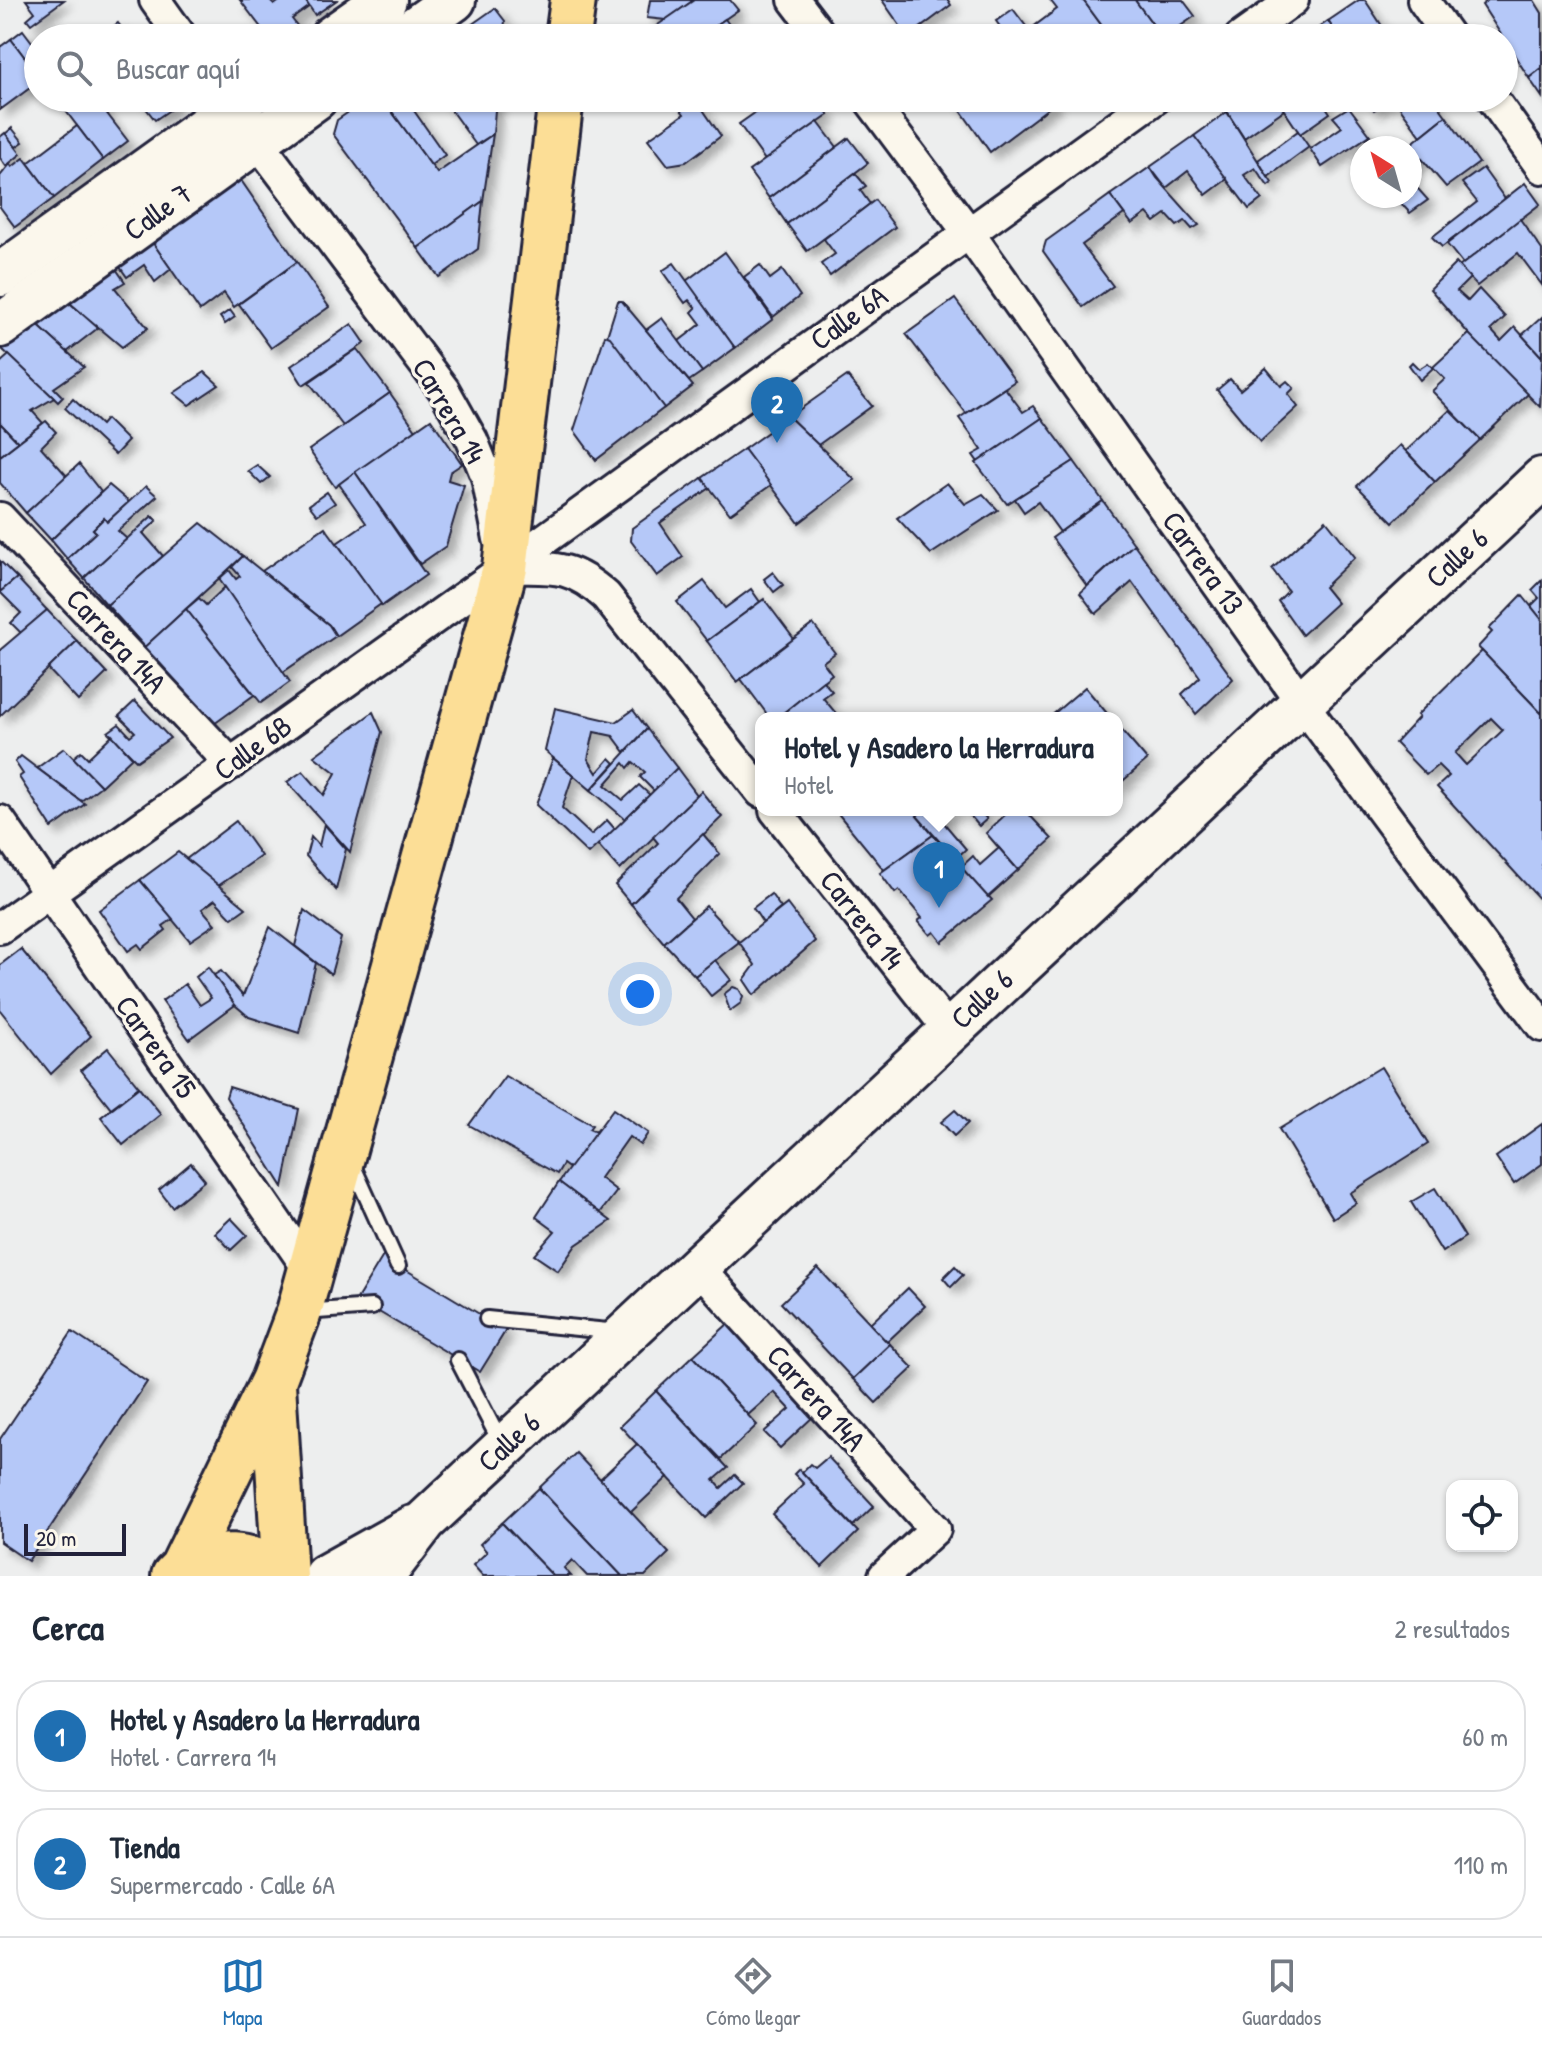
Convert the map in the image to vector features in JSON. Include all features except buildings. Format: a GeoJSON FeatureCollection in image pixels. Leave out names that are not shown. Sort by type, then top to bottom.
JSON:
{"type":"FeatureCollection","features":[{"type":"Feature","properties":{"kind":"highway"},"geometry":{"type":"LineString","coordinates":[[570,24],[573,0]]}},
{"type":"Feature","properties":{"kind":"highway"},"geometry":{"type":"LineString","coordinates":[[178,1572],[273,1381],[305,1293],[505,568],[559,112]]}},
{"type":"Feature","properties":{"kind":"highway"},"geometry":{"type":"LineString","coordinates":[[273,1381],[284,1576]]}},
{"type":"Feature","properties":{"kind":"highway"},"geometry":{"type":"LineString","coordinates":[[178,1572],[205,1558],[240,1556],[257,1561],[284,1576]]}},
{"type":"Feature","properties":{"kind":"street"},"geometry":{"type":"LineString","coordinates":[[155,0],[172,24]]}},
{"type":"Feature","properties":{"kind":"street"},"geometry":{"type":"LineString","coordinates":[[351,24],[385,0]]}},
{"type":"Feature","properties":{"kind":"street"},"geometry":{"type":"LineString","coordinates":[[421,24],[454,0]]}},
{"type":"Feature","properties":{"kind":"street"},"geometry":{"type":"LineString","coordinates":[[794,0],[812,24]]}},
{"type":"Feature","properties":{"kind":"street"},"geometry":{"type":"LineString","coordinates":[[1260,24],[1293,0]]}},
{"type":"Feature","properties":{"kind":"street"},"geometry":{"type":"LineString","coordinates":[[1423,0],[1440,24]]}},
{"type":"Feature","properties":{"kind":"street","name":"Calle 7"},"geometry":{"type":"LineString","coordinates":[[0,275],[239,112]]}},
{"type":"Feature","properties":{"kind":"street","name":"Calle 7"},"geometry":{"type":"LineString","coordinates":[[0,326],[239,112]]}},
{"type":"Feature","properties":{"kind":"street","name":"Carrera 14"},"geometry":{"type":"LineString","coordinates":[[241,112],[444,390],[472,440],[487,477],[505,568]]}},
{"type":"Feature","properties":{"kind":"street","name":"Carrera 13"},"geometry":{"type":"LineString","coordinates":[[878,112],[968,232],[1302,703],[1542,1026]]}},
{"type":"Feature","properties":{"kind":"street","name":"Calle 6A"},"geometry":{"type":"LineString","coordinates":[[505,568],[1136,112]]}},
{"type":"Feature","properties":{"kind":"street"},"geometry":{"type":"LineString","coordinates":[[1502,112],[1542,168]]}},
{"type":"Feature","properties":{"kind":"street","name":"Calle 6"},"geometry":{"type":"LineString","coordinates":[[383,1576],[425,1521],[503,1447],[1542,479]]}},
{"type":"Feature","properties":{"kind":"street","name":"Carrera 14A"},"geometry":{"type":"LineString","coordinates":[[0,518],[231,764]]}},
{"type":"Feature","properties":{"kind":"street"},"geometry":{"type":"LineString","coordinates":[[505,568],[554,568],[584,577],[606,596],[755,784]]}},
{"type":"Feature","properties":{"kind":"street","name":"Calle 6B"},"geometry":{"type":"LineString","coordinates":[[0,928],[505,568]]}},
{"type":"Feature","properties":{"kind":"street","name":"Carrera 14"},"geometry":{"type":"LineString","coordinates":[[780,816],[949,1030]]}},
{"type":"Feature","properties":{"kind":"street","name":"Carrera 15"},"geometry":{"type":"LineString","coordinates":[[0,821],[305,1293]]}},
{"type":"Feature","properties":{"kind":"street","name":"Carrera 14A"},"geometry":{"type":"LineString","coordinates":[[697,1266],[935,1529],[884,1576]]}},
{"type":"Feature","properties":{"kind":"street","name":"Calle 6"},"geometry":{"type":"LineString","coordinates":[[325,1576],[425,1521]]}},
{"type":"Feature","properties":{"kind":"lane"},"geometry":{"type":"LineString","coordinates":[[344,1145],[398,1266]]}},
{"type":"Feature","properties":{"kind":"lane"},"geometry":{"type":"LineString","coordinates":[[305,1293],[372,1307]]}},
{"type":"Feature","properties":{"kind":"lane"},"geometry":{"type":"LineString","coordinates":[[487,1319],[625,1333]]}},
{"type":"Feature","properties":{"kind":"lane"},"geometry":{"type":"LineString","coordinates":[[458,1360],[503,1447]]}},
{"type":"Feature","properties":{"kind":"place","name":"Tienda"},"geometry":{"type":"Point","coordinates":[777,443]}},
{"type":"Feature","properties":{"kind":"place","name":"Hotel y Asadero la Herradura"},"geometry":{"type":"Point","coordinates":[939,908]}}]}
